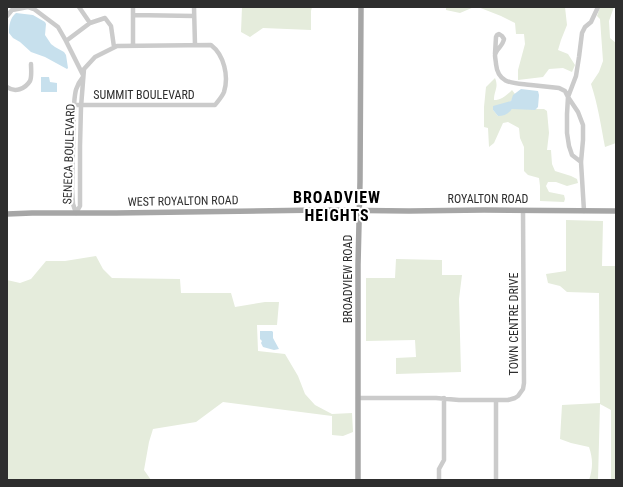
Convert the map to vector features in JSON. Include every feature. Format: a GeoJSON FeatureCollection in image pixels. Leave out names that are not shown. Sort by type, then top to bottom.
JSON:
{"type":"FeatureCollection","features":[{"type":"Feature","properties":{"kind":"main road","name":"BROADVIEW ROAD"},"geometry":{"type":"LineString","coordinates":[[358,480],[358,265],[360,211],[361,7]]}},
{"type":"Feature","properties":{"kind":"main road","name":"ROYALTON ROAD"},"geometry":{"type":"LineString","coordinates":[[360,211],[616,211]]}},
{"type":"Feature","properties":{"kind":"main road","name":"WEST ROYALTON ROAD"},"geometry":{"type":"LineString","coordinates":[[7,214],[360,211]]}},
{"type":"Feature","properties":{"kind":"street"},"geometry":{"type":"LineString","coordinates":[[7,16],[12,10],[28,7],[34,9],[58,27],[83,76]]}},
{"type":"Feature","properties":{"kind":"street"},"geometry":{"type":"LineString","coordinates":[[79,7],[90,23]]}},
{"type":"Feature","properties":{"kind":"street"},"geometry":{"type":"LineString","coordinates":[[133,7],[133,46]]}},
{"type":"Feature","properties":{"kind":"street"},"geometry":{"type":"LineString","coordinates":[[194,7],[195,45]]}},
{"type":"Feature","properties":{"kind":"street"},"geometry":{"type":"LineString","coordinates":[[581,162],[572,154],[569,146],[566,114],[568,97],[576,76],[582,33],[585,27],[591,22],[598,7]]}},
{"type":"Feature","properties":{"kind":"street"},"geometry":{"type":"LineString","coordinates":[[133,15],[194,16]]}},
{"type":"Feature","properties":{"kind":"street"},"geometry":{"type":"LineString","coordinates":[[66,41],[90,23],[105,18],[110,26],[114,47]]}},
{"type":"Feature","properties":{"kind":"street","name":"SENECA BOULEVARD"},"geometry":{"type":"LineString","coordinates":[[76,213],[80,206],[80,146],[83,76],[84,69],[95,57],[117,46],[211,44],[217,49],[222,58],[226,74],[224,92],[215,105]]}},
{"type":"Feature","properties":{"kind":"street"},"geometry":{"type":"LineString","coordinates":[[496,54],[497,71],[501,78],[516,84],[559,88],[565,91],[578,112],[583,125],[581,162],[584,211]]}},
{"type":"Feature","properties":{"kind":"street"},"geometry":{"type":"LineString","coordinates":[[7,87],[17,90],[26,86],[31,80],[31,64]]}},
{"type":"Feature","properties":{"kind":"street","name":"SENECA BOULEVARD"},"geometry":{"type":"LineString","coordinates":[[76,213],[73,204],[72,189],[74,105],[75,91],[83,76]]}},
{"type":"Feature","properties":{"kind":"street","name":"SUMMIT BOULEVARD"},"geometry":{"type":"LineString","coordinates":[[74,105],[215,105]]}},
{"type":"Feature","properties":{"kind":"street","name":"TOWN CENTRE DRIVE"},"geometry":{"type":"LineString","coordinates":[[358,398],[508,400],[515,398],[521,393],[524,385],[523,210]]}},
{"type":"Feature","properties":{"kind":"street"},"geometry":{"type":"LineString","coordinates":[[439,480],[439,469],[444,460],[444,398]]}},
{"type":"Feature","properties":{"kind":"street"},"geometry":{"type":"LineString","coordinates":[[496,400],[496,480]]}},
{"type":"Feature","properties":{"kind":"green space"},"geometry":{"type":"Polygon","coordinates":[[[242,7],[312,7],[311,30],[263,28],[250,37],[241,32],[242,7]]]}},
{"type":"Feature","properties":{"kind":"green space"},"geometry":{"type":"Polygon","coordinates":[[[446,7],[474,7],[460,13],[446,10],[446,7]]]}},
{"type":"Feature","properties":{"kind":"green space"},"geometry":{"type":"Polygon","coordinates":[[[478,7],[565,7],[567,25],[558,50],[568,54],[575,65],[572,72],[563,68],[549,69],[543,77],[518,80],[518,70],[525,44],[524,34],[516,34],[515,23],[478,7]]]}},
{"type":"Feature","properties":{"kind":"green space"},"geometry":{"type":"Polygon","coordinates":[[[600,7],[614,7],[609,21],[610,38],[616,43],[616,143],[605,147],[591,84],[599,72],[603,61],[600,19],[597,16],[600,7]]]}},
{"type":"Feature","properties":{"kind":"green space"},"geometry":{"type":"Polygon","coordinates":[[[495,78],[496,87],[494,100],[501,98],[512,90],[515,94],[511,101],[493,110],[498,116],[512,109],[544,109],[547,111],[549,133],[547,150],[551,150],[552,164],[555,171],[577,179],[578,183],[567,186],[556,182],[548,182],[546,186],[549,192],[564,195],[564,202],[540,201],[539,178],[528,175],[524,171],[524,147],[520,138],[519,128],[508,122],[503,123],[494,143],[489,147],[488,128],[484,127],[484,107],[486,87],[495,78]]]}},
{"type":"Feature","properties":{"kind":"green space"},"geometry":{"type":"Polygon","coordinates":[[[566,220],[603,221],[602,266],[616,266],[616,480],[611,480],[611,410],[600,404],[598,480],[589,480],[592,464],[589,447],[560,439],[562,405],[600,403],[599,293],[567,292],[560,286],[548,283],[546,274],[566,271],[566,220]]]}},
{"type":"Feature","properties":{"kind":"green space"},"geometry":{"type":"Polygon","coordinates":[[[96,256],[103,269],[112,278],[180,279],[181,293],[231,293],[235,307],[265,302],[279,302],[277,325],[257,325],[258,351],[285,354],[298,376],[305,394],[315,405],[332,414],[352,413],[353,432],[343,436],[332,435],[332,416],[223,402],[196,422],[153,429],[144,470],[151,480],[7,480],[7,280],[20,283],[31,279],[46,261],[65,261],[96,256]]]}},
{"type":"Feature","properties":{"kind":"green space"},"geometry":{"type":"Polygon","coordinates":[[[396,259],[442,260],[442,275],[462,275],[459,299],[461,372],[396,374],[396,358],[416,357],[415,340],[366,341],[366,278],[395,278],[396,259]]]}},
{"type":"Feature","properties":{"kind":"water"},"geometry":{"type":"Polygon","coordinates":[[[16,13],[33,15],[45,22],[45,35],[51,44],[64,52],[66,55],[67,69],[45,57],[31,52],[13,38],[9,33],[9,27],[11,19],[16,13]]]}},
{"type":"Feature","properties":{"kind":"water"},"geometry":{"type":"Polygon","coordinates":[[[41,77],[49,77],[50,82],[57,83],[57,92],[41,92],[41,77]]]}},
{"type":"Feature","properties":{"kind":"water"},"geometry":{"type":"Polygon","coordinates":[[[521,89],[538,91],[538,107],[535,110],[512,109],[502,116],[498,116],[493,110],[493,106],[511,101],[513,95],[521,89]]]}},
{"type":"Feature","properties":{"kind":"water"},"geometry":{"type":"Polygon","coordinates":[[[260,331],[272,331],[273,338],[279,349],[274,350],[263,347],[260,339],[260,331]]]}},
{"type":"Feature","properties":{"kind":"district","name":"BROADVIEW HEIGHTS"},"geometry":{"type":"Point","coordinates":[337,206]}}]}
